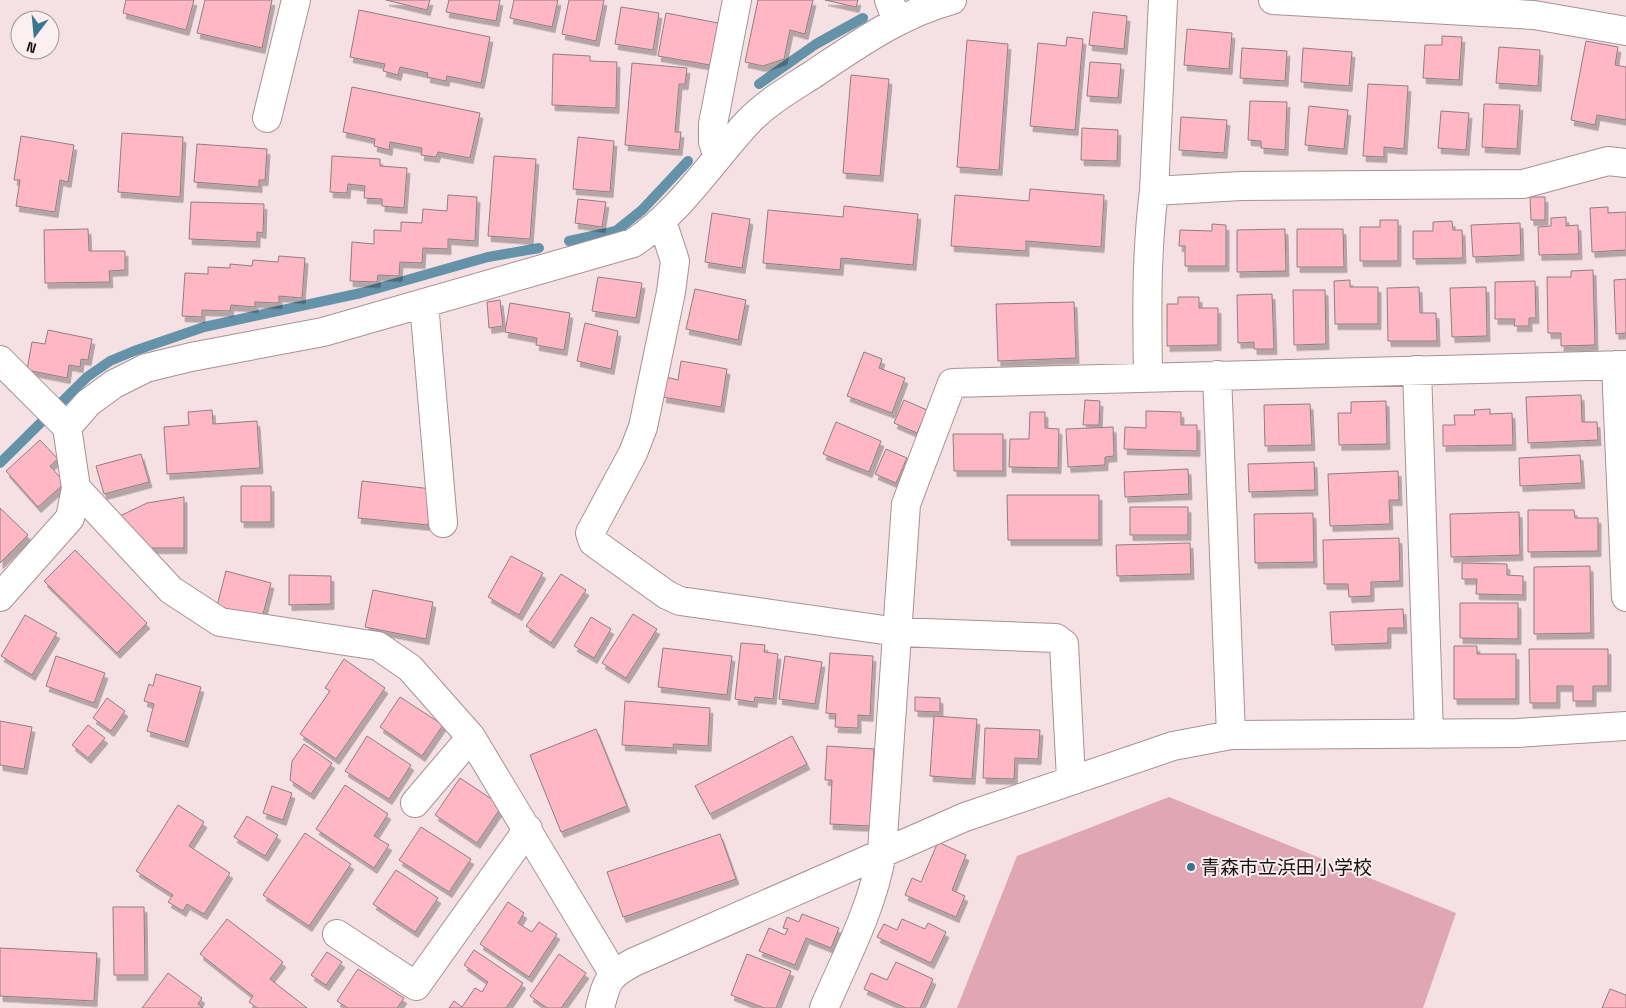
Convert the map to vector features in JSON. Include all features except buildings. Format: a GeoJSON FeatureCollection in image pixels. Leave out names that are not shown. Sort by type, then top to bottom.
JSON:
{"type":"FeatureCollection","features":[{"type":"Feature","properties":{"kind":"street"},"geometry":{"type":"LineString","coordinates":[[267,118],[296,0]]}},
{"type":"Feature","properties":{"kind":"street"},"geometry":{"type":"LineString","coordinates":[[718,157],[713,142],[713,124],[737,0]]}},
{"type":"Feature","properties":{"kind":"street"},"geometry":{"type":"LineString","coordinates":[[57,417],[88,403],[114,384],[146,368],[322,332],[633,243],[662,221],[749,120],[779,96],[893,10],[932,5],[952,0]]}},
{"type":"Feature","properties":{"kind":"street"},"geometry":{"type":"LineString","coordinates":[[1148,377],[1146,276],[1148,235],[1154,190],[1163,0]]}},
{"type":"Feature","properties":{"kind":"street"},"geometry":{"type":"LineString","coordinates":[[1273,0],[1534,8],[1626,31]]}},
{"type":"Feature","properties":{"kind":"street"},"geometry":{"type":"LineString","coordinates":[[1154,190],[1241,186],[1523,184],[1608,161],[1626,163]]}},
{"type":"Feature","properties":{"kind":"street"},"geometry":{"type":"LineString","coordinates":[[662,221],[675,261],[671,292],[643,426],[633,453],[590,533],[593,542],[667,595],[680,601],[898,632],[1056,638],[1064,644],[1071,779]]}},
{"type":"Feature","properties":{"kind":"street"},"geometry":{"type":"LineString","coordinates":[[424,303],[443,523]]}},
{"type":"Feature","properties":{"kind":"street"},"geometry":{"type":"LineString","coordinates":[[0,360],[57,417],[76,488],[70,518],[0,597]]}},
{"type":"Feature","properties":{"kind":"street"},"geometry":{"type":"LineString","coordinates":[[824,1008],[869,905],[878,876],[882,852],[906,504],[952,383],[1621,365],[1626,597]]}},
{"type":"Feature","properties":{"kind":"street"},"geometry":{"type":"LineString","coordinates":[[1416,370],[1429,734]]}},
{"type":"Feature","properties":{"kind":"street"},"geometry":{"type":"LineString","coordinates":[[1217,375],[1231,735]]}},
{"type":"Feature","properties":{"kind":"street"},"geometry":{"type":"LineString","coordinates":[[76,488],[171,590],[220,622],[378,646],[410,668],[471,737],[614,973]]}},
{"type":"Feature","properties":{"kind":"street"},"geometry":{"type":"LineString","coordinates":[[600,1008],[605,988],[614,973],[882,852],[966,817],[1071,779],[1173,746],[1231,735],[1517,733],[1626,726]]}},
{"type":"Feature","properties":{"kind":"street"},"geometry":{"type":"LineString","coordinates":[[415,803],[471,737]]}},
{"type":"Feature","properties":{"kind":"street"},"geometry":{"type":"LineString","coordinates":[[337,934],[416,986],[528,829]]}},
{"type":"Feature","properties":{"kind":"shaded area","name":"青森市立浜田小学校"},"geometry":{"type":"Polygon","coordinates":[[[1169,797],[1456,913],[1423,1008],[957,1008],[1017,856],[1169,797]]]}},
{"type":"Feature","properties":{"kind":"waterway"},"geometry":{"type":"LineString","coordinates":[[759,84],[816,44],[863,18]]}},
{"type":"Feature","properties":{"kind":"waterway"},"geometry":{"type":"LineString","coordinates":[[569,241],[616,231],[642,210],[688,161]]}},
{"type":"Feature","properties":{"kind":"waterway"},"geometry":{"type":"LineString","coordinates":[[0,463],[87,377],[110,361],[134,351],[204,327],[361,293],[488,257],[539,248]]}},
{"type":"Feature","properties":{"kind":"place","name":"青森市立浜田小学校"},"geometry":{"type":"Point","coordinates":[1191,867]}}]}
